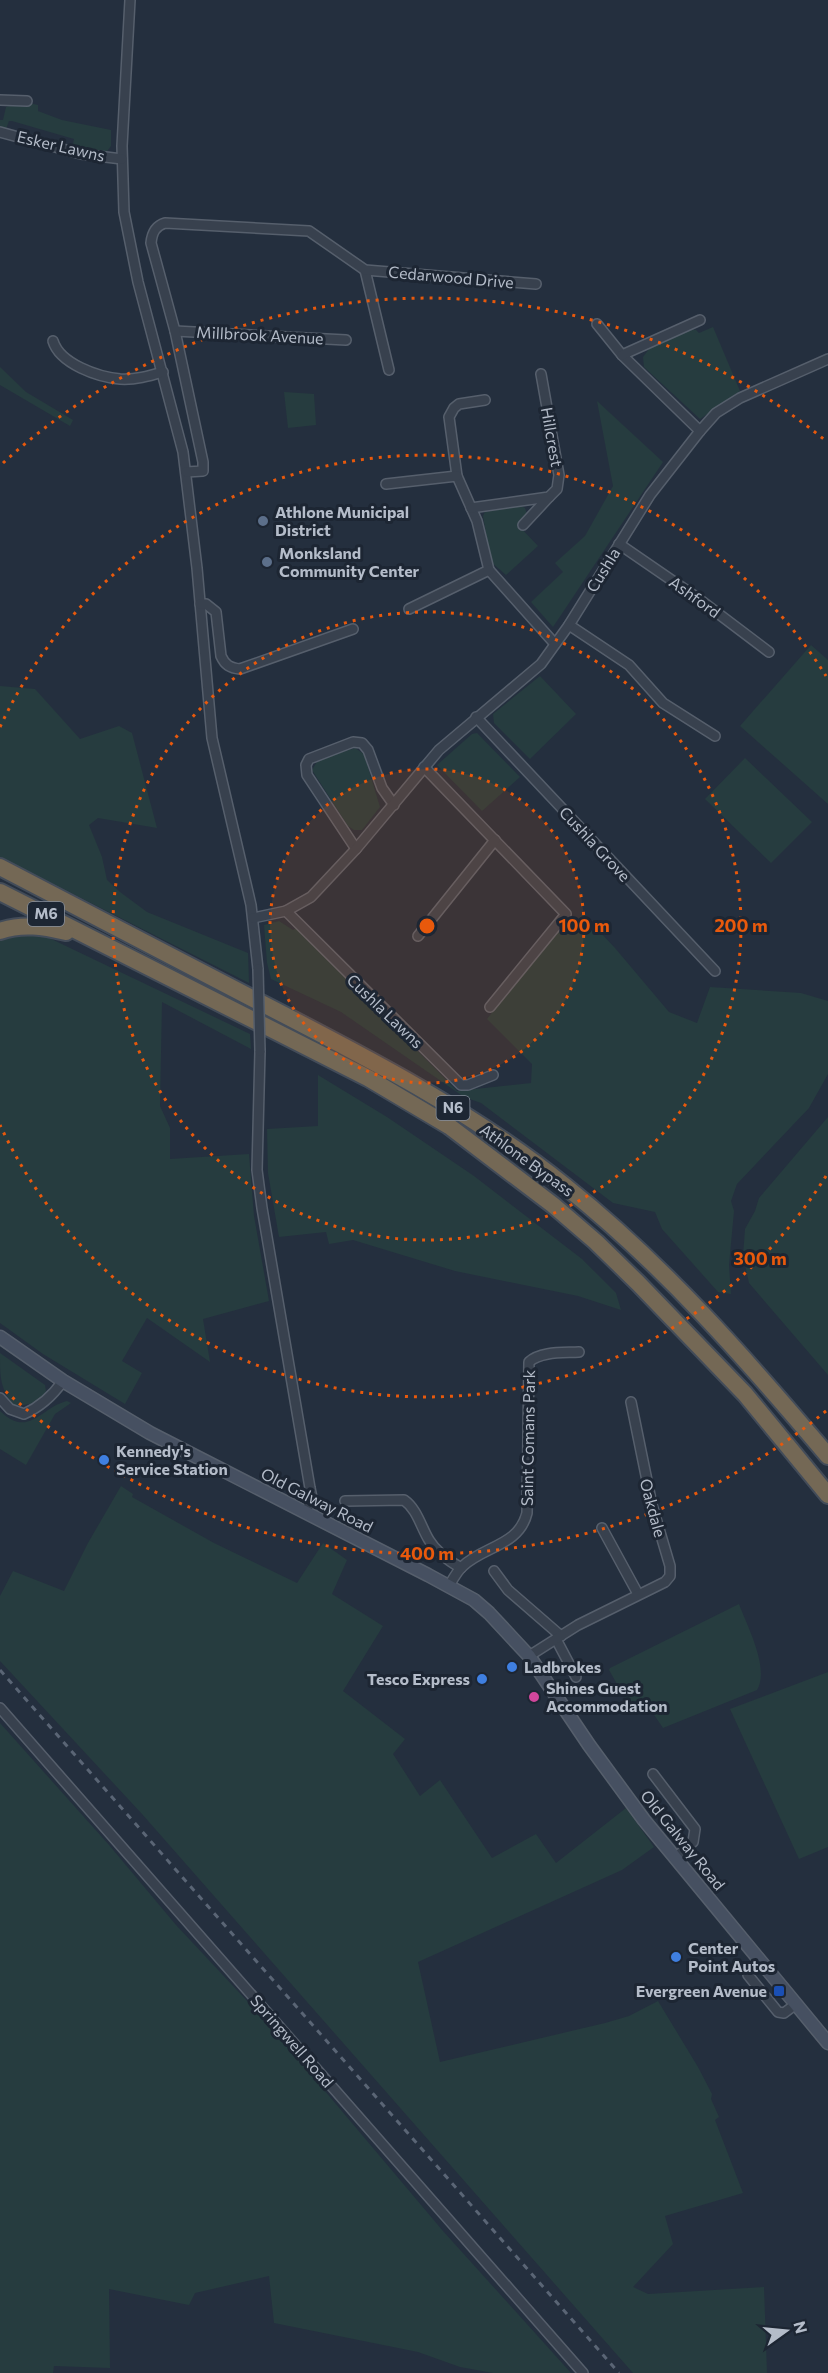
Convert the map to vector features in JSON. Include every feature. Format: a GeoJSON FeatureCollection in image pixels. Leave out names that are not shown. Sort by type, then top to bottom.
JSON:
{"type":"FeatureCollection","features":[{"type":"Feature","properties":{"kind":"highway","name":"Athlone Bypass"},"geometry":{"type":"LineString","coordinates":[[0,867],[422,1089],[533,1162],[603,1217],[697,1307],[762,1378],[828,1456]]}},
{"type":"Feature","properties":{"kind":"highway","name":"M6"},"geometry":{"type":"LineString","coordinates":[[0,892],[91,938]]}},
{"type":"Feature","properties":{"kind":"highway"},"geometry":{"type":"LineString","coordinates":[[0,931],[38,926],[91,938]]}},
{"type":"Feature","properties":{"kind":"highway","name":"Athlone Bypass"},"geometry":{"type":"LineString","coordinates":[[91,938],[368,1078],[449,1126],[553,1205],[596,1242],[745,1394],[828,1495]]}},
{"type":"Feature","properties":{"kind":"main road","name":"Old Galway Road"},"geometry":{"type":"LineString","coordinates":[[0,1337],[63,1381],[150,1432],[449,1586],[489,1612],[529,1656],[595,1753],[675,1858],[828,2043]]}},
{"type":"Feature","properties":{"kind":"street"},"geometry":{"type":"LineString","coordinates":[[130,0],[122,159],[123,199],[138,282],[175,417],[186,472],[212,738],[253,918],[258,969],[260,1051],[257,1170],[271,1270],[312,1498],[306,1512]]}},
{"type":"Feature","properties":{"kind":"street"},"geometry":{"type":"LineString","coordinates":[[0,102],[27,101]]}},
{"type":"Feature","properties":{"kind":"street","name":"Esker Lawns"},"geometry":{"type":"LineString","coordinates":[[0,132],[81,154],[122,159]]}},
{"type":"Feature","properties":{"kind":"street","name":"Cedarwood Drive"},"geometry":{"type":"LineString","coordinates":[[165,223],[309,231],[365,270],[536,284]]}},
{"type":"Feature","properties":{"kind":"street","name":"Millbrook Avenue"},"geometry":{"type":"LineString","coordinates":[[165,223],[152,233],[151,243],[175,331],[203,462],[203,471],[186,472]]}},
{"type":"Feature","properties":{"kind":"street","name":"Cedarwood Drive"},"geometry":{"type":"LineString","coordinates":[[365,270],[389,370]]}},
{"type":"Feature","properties":{"kind":"street"},"geometry":{"type":"LineString","coordinates":[[622,355],[700,320]]}},
{"type":"Feature","properties":{"kind":"street"},"geometry":{"type":"LineString","coordinates":[[597,324],[622,355],[700,431]]}},
{"type":"Feature","properties":{"kind":"street","name":"Millbrook Avenue"},"geometry":{"type":"LineString","coordinates":[[175,331],[346,340]]}},
{"type":"Feature","properties":{"kind":"street"},"geometry":{"type":"LineString","coordinates":[[53,341],[61,356],[76,366],[118,379],[138,379],[162,372]]}},
{"type":"Feature","properties":{"kind":"street","name":"Cushla"},"geometry":{"type":"LineString","coordinates":[[253,918],[286,911],[311,897],[356,849],[424,767],[476,717],[541,664],[569,625],[650,495],[716,413],[741,398],[828,359]]}},
{"type":"Feature","properties":{"kind":"street","name":"Hillcrest"},"geometry":{"type":"LineString","coordinates":[[523,525],[557,489],[559,479],[541,374]]}},
{"type":"Feature","properties":{"kind":"street"},"geometry":{"type":"LineString","coordinates":[[485,400],[459,404],[449,417],[457,476],[471,508],[489,570],[555,644]]}},
{"type":"Feature","properties":{"kind":"street"},"geometry":{"type":"LineString","coordinates":[[386,484],[457,476]]}},
{"type":"Feature","properties":{"kind":"street"},"geometry":{"type":"LineString","coordinates":[[471,508],[549,497]]}},
{"type":"Feature","properties":{"kind":"street","name":"Ashford"},"geometry":{"type":"LineString","coordinates":[[619,544],[699,599],[769,652]]}},
{"type":"Feature","properties":{"kind":"street"},"geometry":{"type":"LineString","coordinates":[[409,609],[489,570]]}},
{"type":"Feature","properties":{"kind":"street"},"geometry":{"type":"LineString","coordinates":[[200,604],[206,604],[216,612],[221,656],[224,663],[240,669],[353,629]]}},
{"type":"Feature","properties":{"kind":"street"},"geometry":{"type":"LineString","coordinates":[[569,625],[628,665],[663,703],[715,736]]}},
{"type":"Feature","properties":{"kind":"street","name":"Cushla Grove"},"geometry":{"type":"LineString","coordinates":[[476,717],[715,971]]}},
{"type":"Feature","properties":{"kind":"street"},"geometry":{"type":"LineString","coordinates":[[356,849],[307,775],[306,765],[309,759],[353,742],[362,743],[368,750],[382,788],[394,805]]}},
{"type":"Feature","properties":{"kind":"street"},"geometry":{"type":"LineString","coordinates":[[424,767],[573,921]]}},
{"type":"Feature","properties":{"kind":"street"},"geometry":{"type":"LineString","coordinates":[[418,936],[495,840]]}},
{"type":"Feature","properties":{"kind":"street","name":"Cushla Lawns"},"geometry":{"type":"LineString","coordinates":[[286,911],[461,1085],[468,1085],[493,1075]]}},
{"type":"Feature","properties":{"kind":"street"},"geometry":{"type":"LineString","coordinates":[[490,1007],[566,914]]}},
{"type":"Feature","properties":{"kind":"street","name":"Saint Comans Park"},"geometry":{"type":"LineString","coordinates":[[449,1586],[461,1568],[512,1537],[525,1521],[530,1362],[536,1357],[579,1352]]}},
{"type":"Feature","properties":{"kind":"street"},"geometry":{"type":"LineString","coordinates":[[0,1398],[10,1409],[24,1414],[35,1409],[56,1392],[63,1381]]}},
{"type":"Feature","properties":{"kind":"street","name":"Oakdale"},"geometry":{"type":"LineString","coordinates":[[529,1656],[558,1637],[665,1581],[671,1574],[645,1474],[631,1402]]}},
{"type":"Feature","properties":{"kind":"street"},"geometry":{"type":"LineString","coordinates":[[345,1501],[404,1500],[411,1505],[432,1545],[461,1568]]}},
{"type":"Feature","properties":{"kind":"street"},"geometry":{"type":"LineString","coordinates":[[603,1528],[638,1594]]}},
{"type":"Feature","properties":{"kind":"street"},"geometry":{"type":"LineString","coordinates":[[494,1570],[508,1590],[558,1637],[576,1677]]}},
{"type":"Feature","properties":{"kind":"street","name":"Springwell Road"},"geometry":{"type":"LineString","coordinates":[[0,1708],[583,2373]]}},
{"type":"Feature","properties":{"kind":"street"},"geometry":{"type":"LineString","coordinates":[[653,1774],[695,1829],[693,1842],[675,1858]]}},
{"type":"Feature","properties":{"kind":"street"},"geometry":{"type":"LineString","coordinates":[[748,1975],[778,2012],[784,2013],[796,2004]]}},
{"type":"Feature","properties":{"kind":"green space"},"geometry":{"type":"Polygon","coordinates":[[[29,103],[38,105],[38,111],[62,120],[111,130],[111,146],[105,154],[72,148],[74,139],[12,121],[9,121],[6,129],[0,127],[0,120],[3,120],[6,107],[12,105],[27,107],[29,103]]]}},
{"type":"Feature","properties":{"kind":"green space"},"geometry":{"type":"Polygon","coordinates":[[[713,327],[740,391],[700,419],[644,367],[643,357],[649,349],[690,329],[699,333],[713,327]]]}},
{"type":"Feature","properties":{"kind":"green space"},"geometry":{"type":"Polygon","coordinates":[[[0,367],[26,392],[73,420],[70,426],[0,385],[0,367]]]}},
{"type":"Feature","properties":{"kind":"green space"},"geometry":{"type":"Polygon","coordinates":[[[284,392],[314,394],[316,425],[288,428],[284,392]]]}},
{"type":"Feature","properties":{"kind":"green space"},"geometry":{"type":"Polygon","coordinates":[[[597,401],[663,462],[553,627],[531,602],[563,572],[555,563],[585,536],[613,486],[597,401]]]}},
{"type":"Feature","properties":{"kind":"green space"},"geometry":{"type":"Polygon","coordinates":[[[521,506],[525,508],[527,514],[519,526],[538,546],[506,575],[491,562],[483,516],[485,512],[521,506]]]}},
{"type":"Feature","properties":{"kind":"green space"},"geometry":{"type":"Polygon","coordinates":[[[811,645],[828,660],[828,804],[740,726],[811,645]]]}},
{"type":"Feature","properties":{"kind":"green space"},"geometry":{"type":"Polygon","coordinates":[[[540,676],[576,714],[530,759],[494,723],[493,714],[540,676]]]}},
{"type":"Feature","properties":{"kind":"green space"},"geometry":{"type":"Polygon","coordinates":[[[0,686],[35,689],[80,739],[119,726],[132,733],[157,828],[98,818],[89,825],[102,857],[107,880],[147,912],[248,953],[249,983],[0,857],[0,686]]]}},
{"type":"Feature","properties":{"kind":"green space"},"geometry":{"type":"Polygon","coordinates":[[[477,733],[520,777],[482,811],[437,765],[472,734],[477,733]]]}},
{"type":"Feature","properties":{"kind":"green space"},"geometry":{"type":"Polygon","coordinates":[[[355,748],[364,754],[380,807],[362,830],[354,830],[348,826],[312,770],[318,760],[355,748]]]}},
{"type":"Feature","properties":{"kind":"green space"},"geometry":{"type":"Polygon","coordinates":[[[745,758],[812,822],[771,863],[705,799],[745,758]]]}},
{"type":"Feature","properties":{"kind":"green space"},"geometry":{"type":"Polygon","coordinates":[[[583,914],[669,1012],[697,1023],[710,987],[801,993],[828,1001],[828,1074],[809,1108],[737,1184],[731,1201],[734,1211],[729,1265],[731,1294],[718,1292],[662,1229],[655,1212],[613,1203],[481,1103],[464,1097],[341,1012],[271,979],[267,963],[264,925],[279,921],[293,930],[297,928],[457,1091],[531,1083],[532,1064],[487,1019],[564,920],[570,926],[583,914]]]}},
{"type":"Feature","properties":{"kind":"green space"},"geometry":{"type":"Polygon","coordinates":[[[13,933],[45,936],[250,1034],[251,1049],[162,1002],[160,1106],[170,1128],[170,1159],[249,1154],[254,1216],[269,1301],[203,1319],[210,1362],[147,1318],[122,1361],[142,1373],[125,1404],[43,1354],[0,1323],[0,938],[13,933]]]}},
{"type":"Feature","properties":{"kind":"green space"},"geometry":{"type":"Polygon","coordinates":[[[318,1075],[387,1117],[474,1176],[582,1259],[616,1293],[621,1310],[578,1296],[455,1271],[353,1240],[329,1244],[326,1232],[279,1237],[268,1173],[267,1129],[318,1126],[318,1075]]]}},
{"type":"Feature","properties":{"kind":"green space"},"geometry":{"type":"Polygon","coordinates":[[[828,1117],[828,1375],[749,1283],[743,1256],[745,1229],[759,1198],[828,1117]]]}},
{"type":"Feature","properties":{"kind":"green space"},"geometry":{"type":"Polygon","coordinates":[[[0,1353],[45,1385],[46,1391],[39,1399],[32,1403],[14,1406],[2,1382],[0,1353]]]}},
{"type":"Feature","properties":{"kind":"green space"},"geometry":{"type":"Polygon","coordinates":[[[67,1401],[71,1403],[55,1414],[26,1465],[0,1449],[0,1411],[10,1419],[27,1422],[67,1401]]]}},
{"type":"Feature","properties":{"kind":"green space"},"geometry":{"type":"Polygon","coordinates":[[[121,1486],[133,1494],[132,1497],[214,1543],[297,1583],[323,1543],[347,1560],[332,1594],[383,1626],[343,1691],[405,1739],[393,1754],[420,1796],[440,1780],[492,1858],[536,1834],[556,1863],[626,1808],[654,1847],[622,1870],[418,1962],[440,2062],[605,2023],[629,2016],[658,2001],[712,2094],[711,2099],[719,2117],[715,2120],[743,2193],[665,2216],[673,2244],[633,2287],[648,2294],[764,2287],[767,2373],[633,2373],[142,1814],[0,1661],[0,1596],[13,1571],[64,1591],[88,1543],[121,1486]]]}},
{"type":"Feature","properties":{"kind":"green space"},"geometry":{"type":"Polygon","coordinates":[[[739,1604],[759,1659],[761,1670],[757,1690],[663,1728],[644,1700],[630,1707],[609,1670],[610,1668],[739,1604]]]}},
{"type":"Feature","properties":{"kind":"green space"},"geometry":{"type":"Polygon","coordinates":[[[828,1672],[828,1847],[799,1859],[730,1709],[828,1672]]]}},
{"type":"Feature","properties":{"kind":"green space"},"geometry":{"type":"Polygon","coordinates":[[[0,1723],[109,1845],[176,1925],[265,2020],[443,2231],[571,2373],[493,2373],[460,2367],[418,2352],[274,2323],[269,2276],[195,2293],[189,2305],[109,2289],[110,2368],[54,2366],[53,2373],[0,2373],[0,1723]]]}},
{"type":"Feature","properties":{"kind":"railway"},"geometry":{"type":"LineString","coordinates":[[0,1670],[619,2373]]}},
{"type":"Feature","properties":{"kind":"place","name":"Athlone Municipal District"},"geometry":{"type":"Point","coordinates":[263,521]}},
{"type":"Feature","properties":{"kind":"place","name":"Monksland Community Center"},"geometry":{"type":"Point","coordinates":[267,562]}},
{"type":"Feature","properties":{"kind":"place","name":"Kennedy's Service Station"},"geometry":{"type":"Point","coordinates":[104,1460]}},
{"type":"Feature","properties":{"kind":"place","name":"Ladbrokes"},"geometry":{"type":"Point","coordinates":[512,1667]}},
{"type":"Feature","properties":{"kind":"place","name":"Tesco Express"},"geometry":{"type":"Point","coordinates":[482,1679]}},
{"type":"Feature","properties":{"kind":"place","name":"Shines Guest Accommodation"},"geometry":{"type":"Point","coordinates":[534,1697]}},
{"type":"Feature","properties":{"kind":"place","name":"Center Point Autos"},"geometry":{"type":"Point","coordinates":[676,1957]}},
{"type":"Feature","properties":{"kind":"place","name":"Evergreen Avenue"},"geometry":{"type":"Point","coordinates":[779,1991]}}]}
